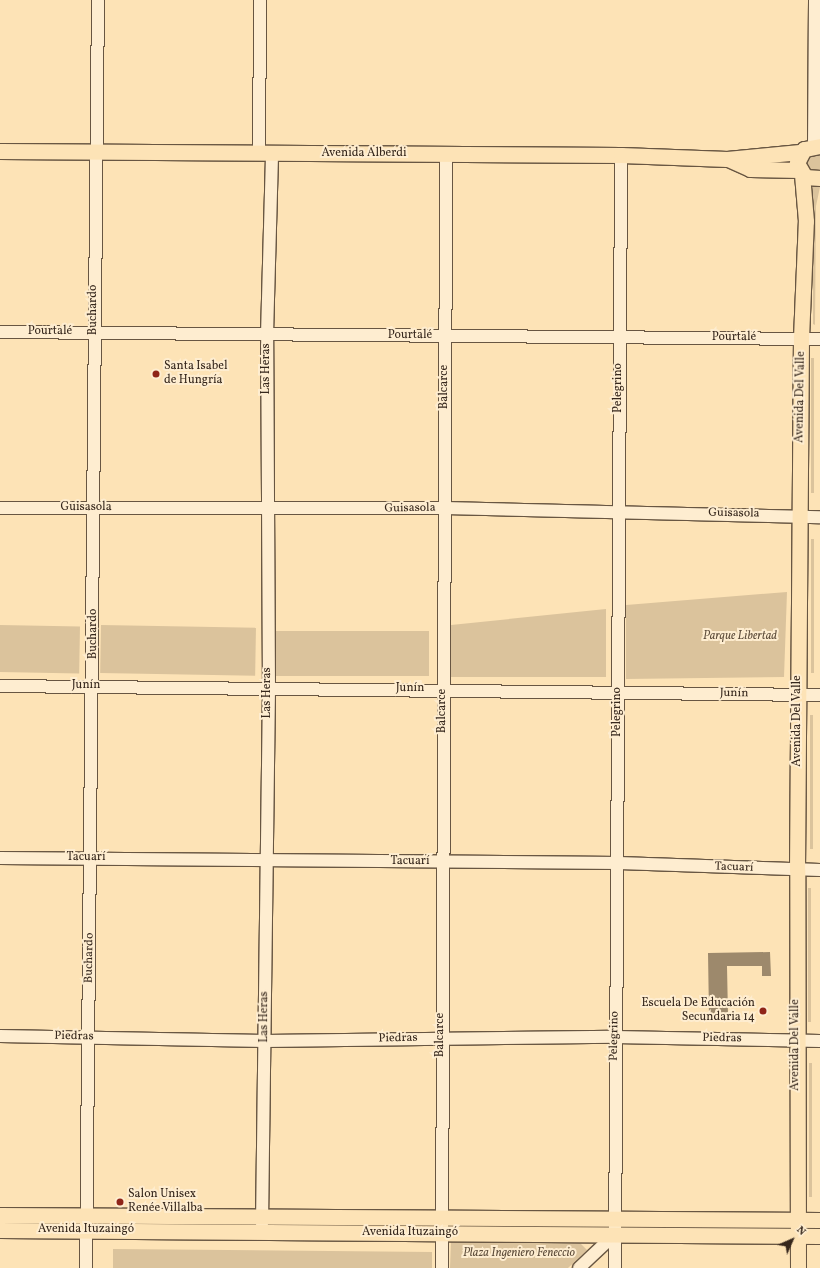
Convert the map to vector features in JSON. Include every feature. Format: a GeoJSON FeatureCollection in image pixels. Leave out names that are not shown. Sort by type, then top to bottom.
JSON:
{"type":"FeatureCollection","features":[{"type":"Feature","properties":{"kind":"main road"},"geometry":{"type":"LineString","coordinates":[[800,152],[817,146]]}},
{"type":"Feature","properties":{"kind":"main road","name":"Avenida Alberdi"},"geometry":{"type":"LineString","coordinates":[[0,151],[95,154],[265,153],[621,155],[727,159],[800,152]]}},
{"type":"Feature","properties":{"kind":"main road","name":"Avenida Del Valle"},"geometry":{"type":"LineString","coordinates":[[798,1268],[796,1041],[799,515],[801,338],[806,221],[800,172],[797,163],[800,152]]}},
{"type":"Feature","properties":{"kind":"main road","name":"Avenida Alberdi"},"geometry":{"type":"LineString","coordinates":[[727,159],[750,169],[800,172],[810,179],[820,178]]}},
{"type":"Feature","properties":{"kind":"main road","name":"Avenida Ituzaingó"},"geometry":{"type":"LineString","coordinates":[[0,1216],[86,1223],[262,1224],[440,1218],[820,1220]]}},
{"type":"Feature","properties":{"kind":"main road","name":"Avenida Ituzaingó"},"geometry":{"type":"LineString","coordinates":[[0,1230],[86,1223]]}},
{"type":"Feature","properties":{"kind":"main road","name":"Avenida Ituzaingó"},"geometry":{"type":"LineString","coordinates":[[262,1224],[443,1233],[820,1236]]}},
{"type":"Feature","properties":{"kind":"street","name":"Buchardo"},"geometry":{"type":"LineString","coordinates":[[86,1268],[88,1037],[92,858],[94,508],[93,332],[98,0]]}},
{"type":"Feature","properties":{"kind":"street","name":"Las Heras"},"geometry":{"type":"LineString","coordinates":[[260,0],[265,153],[269,689],[262,1224]]}},
{"type":"Feature","properties":{"kind":"street"},"geometry":{"type":"LineString","coordinates":[[815,0],[817,146]]}},
{"type":"Feature","properties":{"kind":"street","name":"Balcarce"},"geometry":{"type":"LineString","coordinates":[[442,1268],[443,1233],[440,1218],[446,154]]}},
{"type":"Feature","properties":{"kind":"street","name":"Pelegrino"},"geometry":{"type":"LineString","coordinates":[[614,1268],[615,1037],[619,862],[619,337],[621,155]]}},
{"type":"Feature","properties":{"kind":"street","name":"Pourtalé"},"geometry":{"type":"LineString","coordinates":[[0,332],[445,337],[820,339]]}},
{"type":"Feature","properties":{"kind":"street","name":"Guisasola"},"geometry":{"type":"LineString","coordinates":[[0,508],[268,510],[445,508],[799,515],[820,517]]}},
{"type":"Feature","properties":{"kind":"street","name":"Junín"},"geometry":{"type":"LineString","coordinates":[[0,686],[269,689],[442,688],[820,695]]}},
{"type":"Feature","properties":{"kind":"street","name":"Tacuarí"},"geometry":{"type":"LineString","coordinates":[[0,858],[92,858],[266,862],[619,862],[820,870]]}},
{"type":"Feature","properties":{"kind":"street","name":"Piedras"},"geometry":{"type":"LineString","coordinates":[[0,1036],[265,1041],[615,1037],[820,1041]]}},
{"type":"Feature","properties":{"kind":"street"},"geometry":{"type":"LineString","coordinates":[[579,1268],[615,1234]]}},
{"type":"Feature","properties":{"kind":"green space"},"geometry":{"type":"Polygon","coordinates":[[[820,153],[820,171],[807,170],[806,156],[820,153]]]}},
{"type":"Feature","properties":{"kind":"green space"},"geometry":{"type":"Polygon","coordinates":[[[808,187],[820,187],[816,206],[815,325],[813,324],[813,206],[808,187]]]}},
{"type":"Feature","properties":{"kind":"green space"},"geometry":{"type":"Polygon","coordinates":[[[811,358],[814,358],[814,493],[811,493],[811,358]]]}},
{"type":"Feature","properties":{"kind":"green space"},"geometry":{"type":"Polygon","coordinates":[[[811,539],[814,539],[814,673],[811,673],[811,539]]]}},
{"type":"Feature","properties":{"kind":"green space","name":"Parque Libertad"},"geometry":{"type":"Polygon","coordinates":[[[787,592],[784,677],[626,679],[626,605],[787,592]]]}},
{"type":"Feature","properties":{"kind":"green space"},"geometry":{"type":"Polygon","coordinates":[[[606,609],[606,677],[451,677],[451,625],[606,609]]]}},
{"type":"Feature","properties":{"kind":"green space"},"geometry":{"type":"Polygon","coordinates":[[[0,625],[80,626],[79,673],[0,672],[0,625]]]}},
{"type":"Feature","properties":{"kind":"green space"},"geometry":{"type":"Polygon","coordinates":[[[101,625],[256,628],[255,676],[100,673],[101,625]]]}},
{"type":"Feature","properties":{"kind":"green space"},"geometry":{"type":"Polygon","coordinates":[[[274,631],[429,631],[429,676],[274,676],[274,631]]]}},
{"type":"Feature","properties":{"kind":"green space"},"geometry":{"type":"Polygon","coordinates":[[[810,715],[813,715],[813,849],[810,849],[810,715]]]}},
{"type":"Feature","properties":{"kind":"green space"},"geometry":{"type":"Polygon","coordinates":[[[808,888],[811,888],[811,1022],[808,1022],[808,888]]]}},
{"type":"Feature","properties":{"kind":"green space"},"geometry":{"type":"Polygon","coordinates":[[[809,1063],[812,1063],[812,1197],[809,1197],[809,1063]]]}},
{"type":"Feature","properties":{"kind":"green space","name":"Plaza Ingeniero Feneccio"},"geometry":{"type":"Polygon","coordinates":[[[577,1240],[587,1250],[568,1268],[450,1268],[451,1241],[577,1240]]]}},
{"type":"Feature","properties":{"kind":"green space"},"geometry":{"type":"Polygon","coordinates":[[[113,1249],[432,1252],[432,1268],[113,1268],[113,1249]]]}},
{"type":"Feature","properties":{"kind":"building"},"geometry":{"type":"Polygon","coordinates":[[[770,952],[771,976],[762,976],[762,966],[727,966],[728,1016],[709,1016],[708,953],[770,952]]]}},
{"type":"Feature","properties":{"kind":"place","name":"Santa Isabel de Hungría"},"geometry":{"type":"Point","coordinates":[156,374]}},
{"type":"Feature","properties":{"kind":"place","name":"Escuela De Educación Secundaria 14"},"geometry":{"type":"Point","coordinates":[763,1011]}},
{"type":"Feature","properties":{"kind":"place","name":"Salon Unisex Renée Villalba"},"geometry":{"type":"Point","coordinates":[120,1202]}}]}
